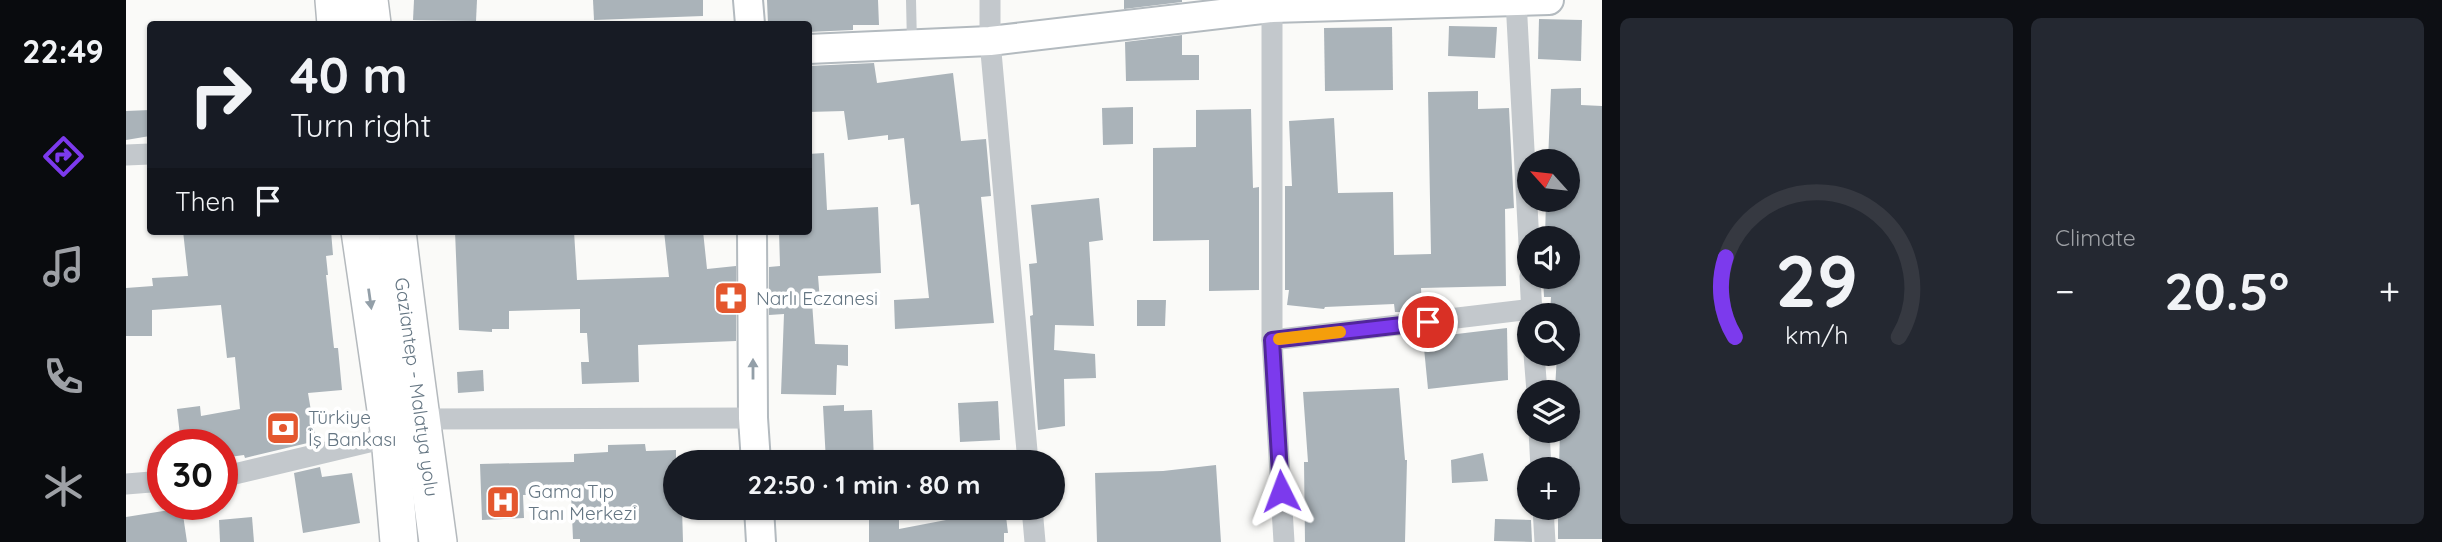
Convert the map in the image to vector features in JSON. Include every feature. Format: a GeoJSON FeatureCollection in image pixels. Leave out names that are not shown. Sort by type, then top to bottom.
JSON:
{"type":"FeatureCollection","features":[{"type":"Feature","properties":{"kind":"highway"},"geometry":{"type":"LineString","coordinates":[[334,0],[336,21]]}},
{"type":"Feature","properties":{"kind":"highway"},"geometry":{"type":"LineString","coordinates":[[369,0],[372,21]]}},
{"type":"Feature","properties":{"kind":"highway","name":"Gaziantep - Malatya yolu"},"geometry":{"type":"LineString","coordinates":[[361,235],[390,437],[399,542]]}},
{"type":"Feature","properties":{"kind":"highway","name":"Gaziantep - Malatya yolu"},"geometry":{"type":"LineString","coordinates":[[397,235],[438,542]]}},
{"type":"Feature","properties":{"kind":"street"},"geometry":{"type":"LineString","coordinates":[[748,0],[750,21]]}},
{"type":"Feature","properties":{"kind":"street"},"geometry":{"type":"LineString","coordinates":[[990,0],[990,40],[1027,450]]}},
{"type":"Feature","properties":{"kind":"street"},"geometry":{"type":"LineString","coordinates":[[1516,0],[1528,226]]}},
{"type":"Feature","properties":{"kind":"street"},"geometry":{"type":"LineString","coordinates":[[812,49],[990,40],[1272,4],[1549,0]]}},
{"type":"Feature","properties":{"kind":"street"},"geometry":{"type":"LineString","coordinates":[[1272,4],[1272,340],[1284,542]]}},
{"type":"Feature","properties":{"kind":"street"},"geometry":{"type":"LineString","coordinates":[[126,155],[147,153]]}},
{"type":"Feature","properties":{"kind":"street"},"geometry":{"type":"LineString","coordinates":[[752,235],[755,450]]}},
{"type":"Feature","properties":{"kind":"street"},"geometry":{"type":"LineString","coordinates":[[1272,340],[1517,314]]}},
{"type":"Feature","properties":{"kind":"street"},"geometry":{"type":"LineString","coordinates":[[422,419],[754,418]]}},
{"type":"Feature","properties":{"kind":"street"},"geometry":{"type":"LineString","coordinates":[[238,473],[390,437]]}},
{"type":"Feature","properties":{"kind":"street"},"geometry":{"type":"LineString","coordinates":[[126,484],[147,482]]}},
{"type":"Feature","properties":{"kind":"street"},"geometry":{"type":"LineString","coordinates":[[760,520],[761,542]]}},
{"type":"Feature","properties":{"kind":"street"},"geometry":{"type":"LineString","coordinates":[[1033,520],[1035,542]]}},
{"type":"Feature","properties":{"kind":"street"},"geometry":{"type":"LineString","coordinates":[[1544,520],[1545,542]]}},
{"type":"Feature","properties":{"kind":"lane"},"geometry":{"type":"LineString","coordinates":[[911,0],[912,44]]}},
{"type":"Feature","properties":{"kind":"building"},"geometry":{"type":"Polygon","coordinates":[[[414,0],[477,0],[476,21],[413,20],[414,0]]]}},
{"type":"Feature","properties":{"kind":"building"},"geometry":{"type":"Polygon","coordinates":[[[593,0],[703,0],[703,16],[594,20],[593,0]]]}},
{"type":"Feature","properties":{"kind":"building"},"geometry":{"type":"Polygon","coordinates":[[[767,0],[878,0],[879,25],[853,25],[853,30],[812,32],[812,21],[768,21],[767,0]]]}},
{"type":"Feature","properties":{"kind":"building"},"geometry":{"type":"Polygon","coordinates":[[[1124,0],[1182,0],[1182,2],[1124,9],[1124,0]]]}},
{"type":"Feature","properties":{"kind":"building"},"geometry":{"type":"Polygon","coordinates":[[[1539,19],[1582,20],[1581,61],[1538,59],[1539,19]]]}},
{"type":"Feature","properties":{"kind":"building"},"geometry":{"type":"Polygon","coordinates":[[[1449,26],[1497,27],[1495,58],[1448,56],[1449,26]]]}},
{"type":"Feature","properties":{"kind":"building"},"geometry":{"type":"Polygon","coordinates":[[[1392,27],[1393,90],[1325,91],[1324,28],[1392,27]]]}},
{"type":"Feature","properties":{"kind":"building"},"geometry":{"type":"Polygon","coordinates":[[[1182,35],[1182,55],[1199,55],[1199,80],[1126,81],[1125,42],[1182,35]]]}},
{"type":"Feature","properties":{"kind":"building"},"geometry":{"type":"Polygon","coordinates":[[[874,63],[877,83],[953,73],[961,141],[986,139],[991,196],[981,197],[994,323],[895,329],[894,300],[929,298],[919,204],[911,205],[904,138],[888,140],[888,135],[848,140],[844,111],[812,112],[812,66],[874,63]]]}},
{"type":"Feature","properties":{"kind":"building"},"geometry":{"type":"Polygon","coordinates":[[[1581,88],[1581,105],[1602,106],[1602,539],[1558,539],[1558,520],[1580,520],[1580,457],[1559,457],[1560,443],[1580,443],[1580,380],[1556,380],[1556,366],[1580,366],[1580,303],[1551,303],[1551,297],[1544,297],[1544,289],[1580,289],[1580,226],[1545,226],[1546,212],[1580,212],[1580,149],[1548,149],[1551,89],[1581,88]]]}},
{"type":"Feature","properties":{"kind":"building"},"geometry":{"type":"Polygon","coordinates":[[[1478,91],[1478,109],[1509,108],[1514,208],[1505,209],[1506,286],[1421,288],[1422,309],[1400,312],[1395,312],[1394,304],[1324,309],[1287,305],[1289,290],[1285,290],[1285,186],[1292,186],[1289,121],[1334,118],[1338,193],[1393,192],[1394,255],[1431,254],[1428,92],[1478,91]]]}},
{"type":"Feature","properties":{"kind":"building"},"geometry":{"type":"Polygon","coordinates":[[[1133,107],[1133,144],[1103,145],[1102,108],[1133,107]]]}},
{"type":"Feature","properties":{"kind":"building"},"geometry":{"type":"Polygon","coordinates":[[[1251,109],[1253,188],[1259,187],[1259,290],[1209,291],[1209,240],[1153,241],[1153,148],[1196,147],[1196,110],[1251,109]]]}},
{"type":"Feature","properties":{"kind":"building"},"geometry":{"type":"Polygon","coordinates":[[[147,110],[147,136],[126,140],[126,111],[147,110]]]}},
{"type":"Feature","properties":{"kind":"building"},"geometry":{"type":"Polygon","coordinates":[[[824,153],[827,210],[878,207],[881,273],[818,276],[820,301],[812,302],[815,344],[848,345],[848,366],[837,365],[836,395],[781,394],[784,314],[769,315],[769,267],[780,266],[779,235],[812,235],[812,154],[824,153]]]}},
{"type":"Feature","properties":{"kind":"building"},"geometry":{"type":"Polygon","coordinates":[[[1099,198],[1103,240],[1089,242],[1094,326],[1055,325],[1054,350],[1095,354],[1096,378],[1064,379],[1065,426],[1038,430],[1030,316],[1033,315],[1029,264],[1037,263],[1031,205],[1099,198]]]}},
{"type":"Feature","properties":{"kind":"building"},"geometry":{"type":"Polygon","coordinates":[[[183,235],[331,235],[333,255],[326,256],[326,275],[334,348],[338,348],[342,390],[308,393],[316,441],[245,458],[244,455],[238,456],[238,429],[179,429],[177,409],[200,406],[201,416],[240,409],[235,357],[227,358],[221,305],[152,310],[152,336],[126,336],[126,288],[153,286],[152,278],[188,276],[183,235]]]}},
{"type":"Feature","properties":{"kind":"building"},"geometry":{"type":"Polygon","coordinates":[[[455,235],[574,235],[577,280],[669,277],[664,235],[703,235],[707,269],[736,266],[736,341],[638,345],[639,382],[582,384],[581,362],[589,362],[587,333],[580,333],[580,309],[509,311],[509,329],[492,329],[492,332],[459,330],[455,235]]]}},
{"type":"Feature","properties":{"kind":"building"},"geometry":{"type":"Polygon","coordinates":[[[1137,300],[1166,300],[1165,326],[1137,326],[1137,300]]]}},
{"type":"Feature","properties":{"kind":"building"},"geometry":{"type":"Polygon","coordinates":[[[1507,328],[1508,380],[1428,389],[1423,338],[1507,328]]]}},
{"type":"Feature","properties":{"kind":"building"},"geometry":{"type":"Polygon","coordinates":[[[483,370],[484,391],[458,393],[457,372],[483,370]]]}},
{"type":"Feature","properties":{"kind":"building"},"geometry":{"type":"Polygon","coordinates":[[[1399,388],[1407,460],[1405,542],[1305,542],[1304,462],[1308,462],[1303,392],[1399,388]]]}},
{"type":"Feature","properties":{"kind":"building"},"geometry":{"type":"Polygon","coordinates":[[[998,401],[1000,440],[960,442],[958,403],[998,401]]]}},
{"type":"Feature","properties":{"kind":"building"},"geometry":{"type":"Polygon","coordinates":[[[844,405],[844,411],[872,410],[874,450],[825,450],[823,406],[844,405]]]}},
{"type":"Feature","properties":{"kind":"building"},"geometry":{"type":"Polygon","coordinates":[[[645,444],[646,451],[663,450],[663,520],[682,520],[683,542],[580,542],[580,539],[573,539],[571,493],[523,495],[524,518],[482,520],[480,464],[574,462],[574,454],[608,452],[608,445],[645,444]]]}},
{"type":"Feature","properties":{"kind":"building"},"geometry":{"type":"Polygon","coordinates":[[[1483,453],[1488,481],[1452,483],[1451,460],[1483,453]]]}},
{"type":"Feature","properties":{"kind":"building"},"geometry":{"type":"Polygon","coordinates":[[[1216,465],[1221,542],[1097,542],[1095,473],[1163,471],[1216,465]]]}},
{"type":"Feature","properties":{"kind":"building"},"geometry":{"type":"Polygon","coordinates":[[[320,467],[322,477],[352,473],[360,523],[303,533],[294,473],[320,467]]]}},
{"type":"Feature","properties":{"kind":"building"},"geometry":{"type":"Polygon","coordinates":[[[147,514],[147,520],[184,520],[187,542],[126,542],[126,517],[147,514]]]}},
{"type":"Feature","properties":{"kind":"building"},"geometry":{"type":"Polygon","coordinates":[[[252,517],[254,542],[220,542],[219,520],[252,517]]]}},
{"type":"Feature","properties":{"kind":"building"},"geometry":{"type":"Polygon","coordinates":[[[1495,519],[1531,520],[1532,542],[1494,541],[1495,519]]]}},
{"type":"Feature","properties":{"kind":"building"},"geometry":{"type":"Polygon","coordinates":[[[869,520],[899,520],[899,529],[946,520],[1006,520],[1008,533],[1004,533],[1004,542],[869,542],[869,520]]]}},
{"type":"Feature","properties":{"kind":"slow traffic"},"geometry":{"type":"LineString","coordinates":[[1279,339],[1340,332]]}},
{"type":"Feature","properties":{"kind":"place","name":"Narlı Eczanesi"},"geometry":{"type":"Point","coordinates":[731,298]}},
{"type":"Feature","properties":{"kind":"place","name":"Türkiye İş Bankası"},"geometry":{"type":"Point","coordinates":[283,428]}},
{"type":"Feature","properties":{"kind":"place","name":"Gama Tıp Tanı Merkezi"},"geometry":{"type":"Point","coordinates":[503,502]}},
{"type":"Feature","properties":{"kind":"route"},"geometry":{"type":"LineString","coordinates":[[1281,491],[1272,340],[1428,322]]}}]}
